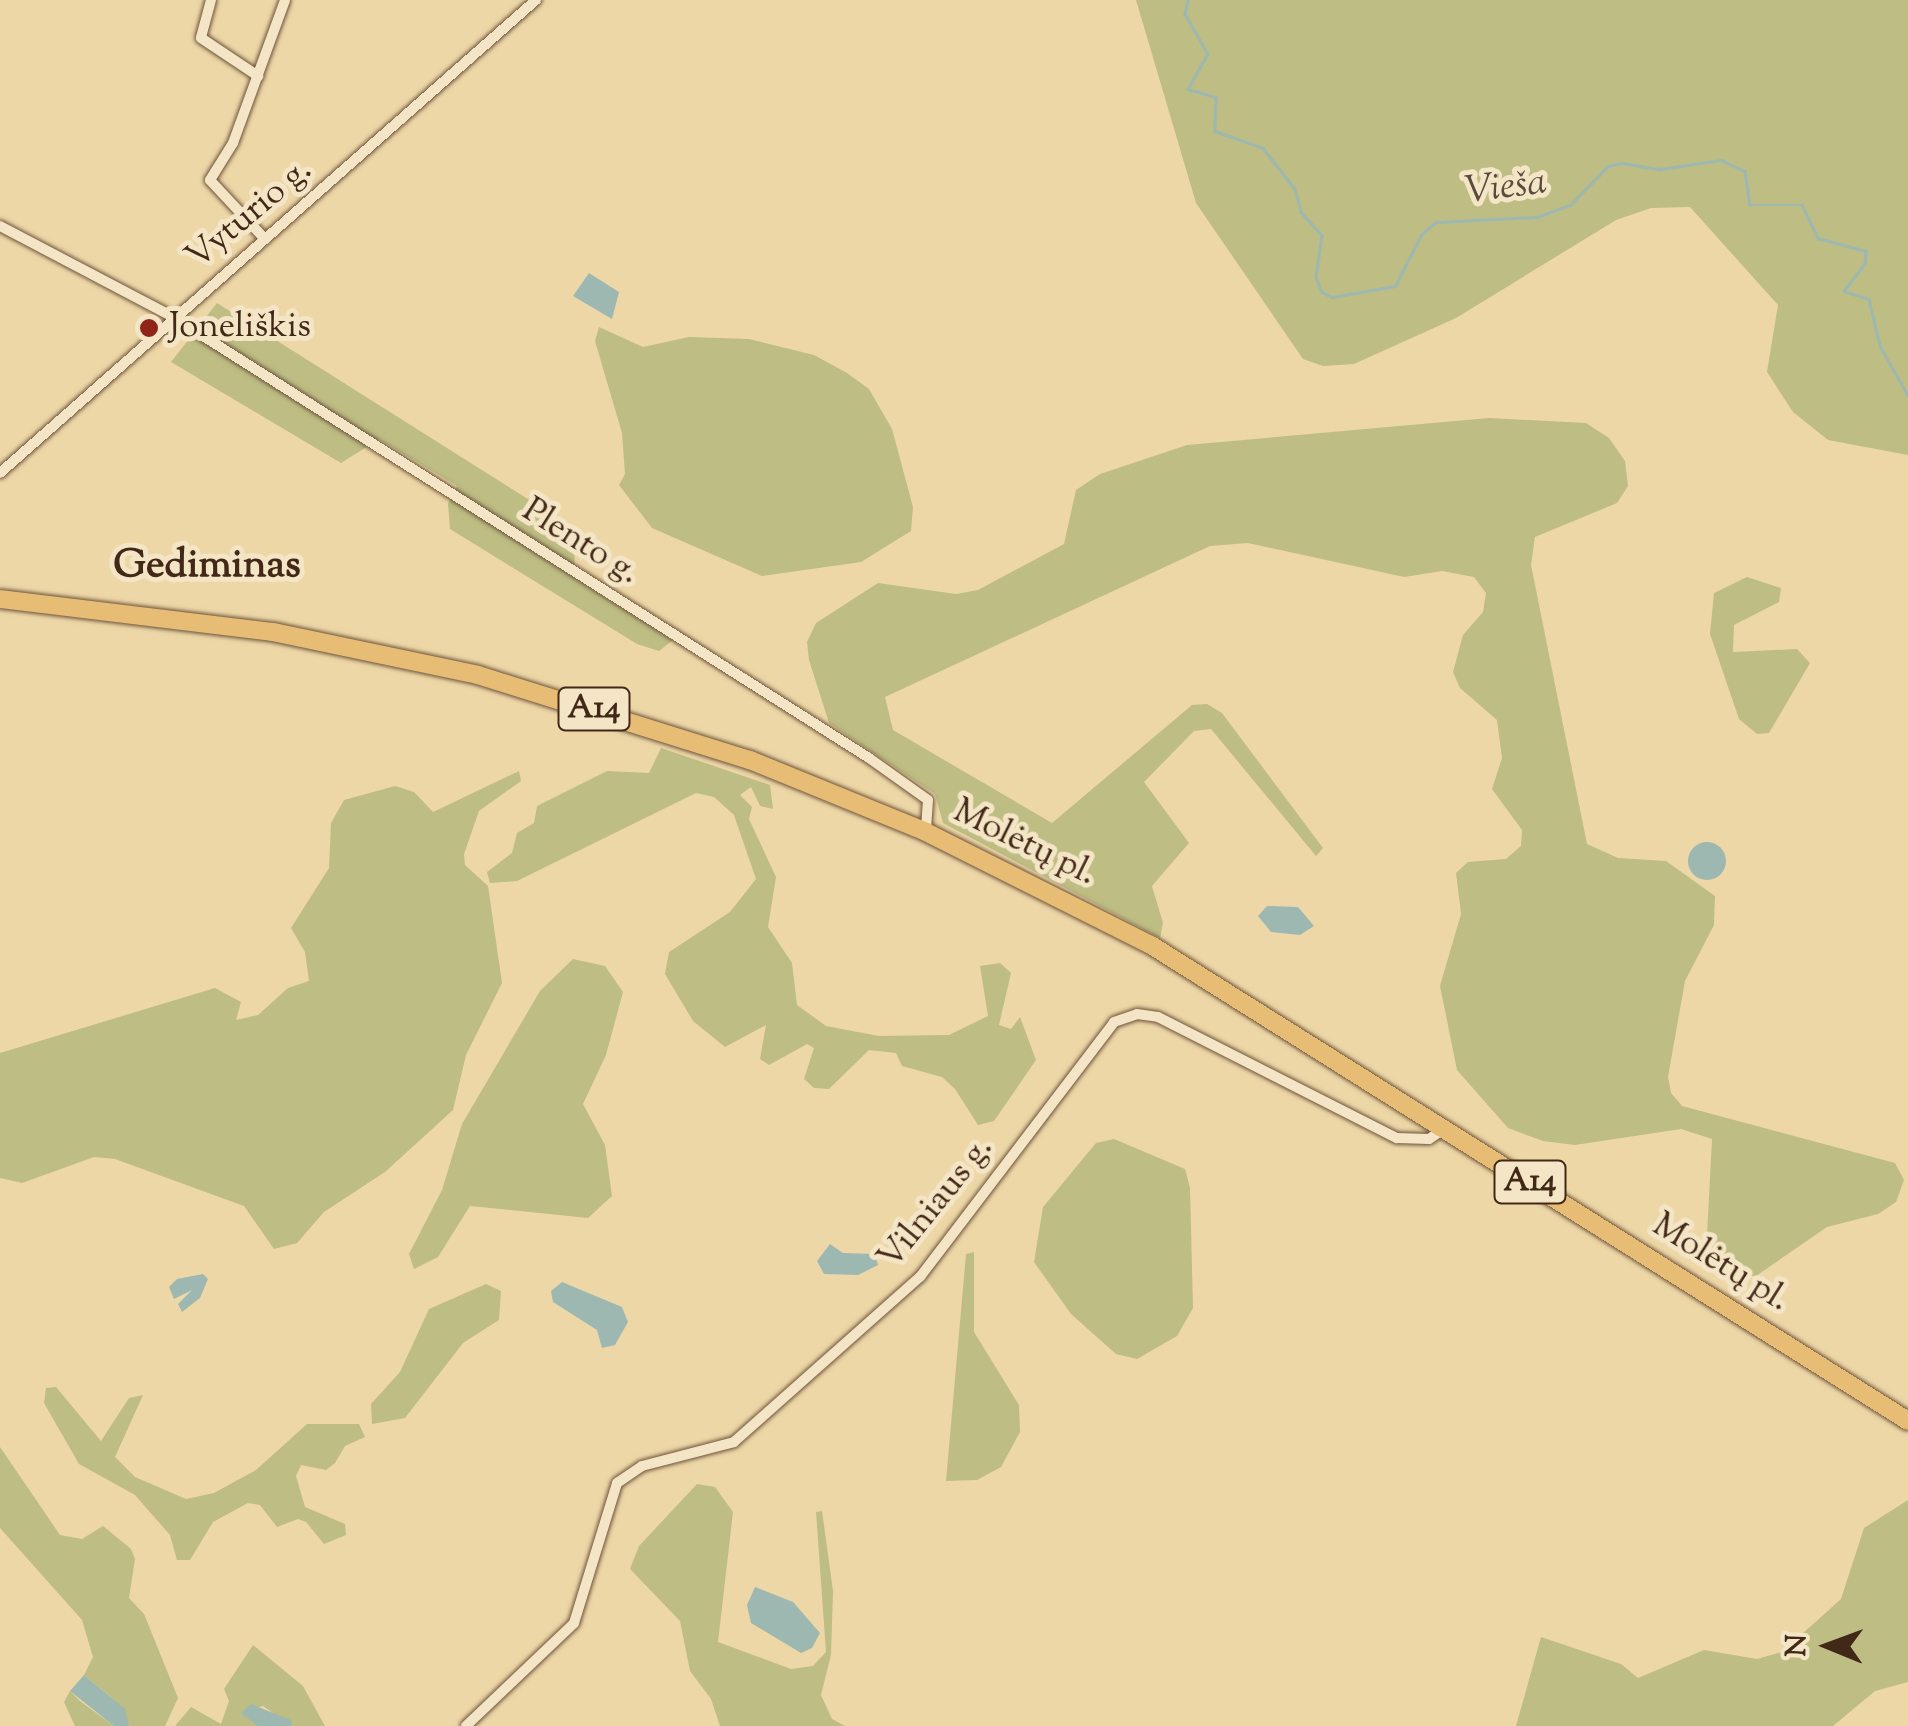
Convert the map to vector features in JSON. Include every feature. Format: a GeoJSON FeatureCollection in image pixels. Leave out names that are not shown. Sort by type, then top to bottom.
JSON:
{"type":"FeatureCollection","features":[{"type":"Feature","properties":{"kind":"highway","name":"Molėtų pl."},"geometry":{"type":"LineString","coordinates":[[0,599],[273,632],[478,675],[750,760],[926,832],[1151,945],[1908,1420]]}},
{"type":"Feature","properties":{"kind":"street"},"geometry":{"type":"LineString","coordinates":[[210,0],[201,38],[258,76]]}},
{"type":"Feature","properties":{"kind":"street"},"geometry":{"type":"LineString","coordinates":[[264,238],[210,180],[228,152],[286,0]]}},
{"type":"Feature","properties":{"kind":"street","name":"Vyturio g."},"geometry":{"type":"LineString","coordinates":[[0,473],[536,0]]}},
{"type":"Feature","properties":{"kind":"street"},"geometry":{"type":"LineString","coordinates":[[0,226],[173,317]]}},
{"type":"Feature","properties":{"kind":"street","name":"Plento g."},"geometry":{"type":"LineString","coordinates":[[173,317],[869,758],[928,800],[926,832]]}},
{"type":"Feature","properties":{"kind":"street","name":"Vilniaus g."},"geometry":{"type":"LineString","coordinates":[[466,1726],[574,1623],[616,1482],[642,1466],[734,1442],[920,1277],[1114,1022],[1137,1014],[1158,1017],[1397,1138],[1429,1139],[1444,1128]]}},
{"type":"Feature","properties":{"kind":"green space"},"geometry":{"type":"Polygon","coordinates":[[[1136,0],[1908,0],[1908,455],[1828,440],[1793,412],[1767,372],[1778,305],[1690,207],[1651,208],[1616,220],[1456,318],[1354,364],[1323,366],[1303,359],[1196,203],[1136,0]]]}},
{"type":"Feature","properties":{"kind":"green space"},"geometry":{"type":"Polygon","coordinates":[[[217,303],[528,499],[574,537],[575,578],[673,640],[659,651],[637,644],[450,529],[448,504],[457,486],[379,439],[341,463],[171,362],[217,303]]]}},
{"type":"Feature","properties":{"kind":"green space"},"geometry":{"type":"Polygon","coordinates":[[[599,327],[643,347],[689,337],[749,339],[814,355],[847,373],[869,389],[892,429],[913,507],[911,531],[861,562],[762,576],[652,528],[619,485],[625,474],[622,433],[595,341],[599,327]]]}},
{"type":"Feature","properties":{"kind":"green space"},"geometry":{"type":"Polygon","coordinates":[[[1489,418],[1586,423],[1609,438],[1625,461],[1628,486],[1617,503],[1535,537],[1531,565],[1587,844],[1618,858],[1666,861],[1715,896],[1714,925],[1685,981],[1668,1077],[1671,1093],[1682,1106],[1895,1163],[1904,1180],[1896,1202],[1878,1214],[1827,1227],[1756,1276],[1735,1275],[1706,1255],[1712,1139],[1681,1129],[1575,1145],[1543,1141],[1508,1128],[1457,1070],[1440,986],[1461,914],[1456,873],[1468,862],[1506,859],[1521,846],[1522,830],[1492,789],[1502,758],[1497,720],[1460,688],[1453,672],[1463,635],[1483,612],[1486,593],[1474,577],[1442,571],[1404,577],[1248,543],[1210,546],[885,697],[893,730],[1052,823],[1192,705],[1207,704],[1222,713],[1323,848],[1316,856],[1211,729],[1194,731],[1144,782],[1189,843],[1152,886],[1163,923],[1160,938],[943,823],[935,794],[829,723],[809,660],[807,642],[816,623],[878,583],[956,594],[978,590],[1064,544],[1076,490],[1100,474],[1187,445],[1489,418]]]}},
{"type":"Feature","properties":{"kind":"green space"},"geometry":{"type":"Polygon","coordinates":[[[1747,577],[1781,588],[1779,602],[1734,625],[1733,652],[1797,649],[1810,663],[1769,733],[1757,734],[1739,719],[1710,634],[1714,593],[1747,577]]]}},
{"type":"Feature","properties":{"kind":"green space"},"geometry":{"type":"Polygon","coordinates":[[[661,748],[770,785],[773,809],[760,806],[751,787],[740,795],[752,807],[749,819],[776,877],[768,927],[792,963],[797,1005],[826,1026],[879,1036],[949,1035],[988,1016],[980,966],[1000,963],[1011,973],[999,1025],[1011,1029],[1020,1017],[1036,1060],[994,1121],[978,1125],[955,1089],[942,1077],[902,1066],[896,1053],[869,1050],[829,1089],[814,1088],[804,1079],[814,1048],[807,1044],[769,1065],[760,1059],[766,1025],[725,1047],[693,1021],[665,974],[669,952],[730,912],[756,879],[734,815],[714,797],[696,793],[517,881],[490,883],[487,872],[512,853],[517,833],[534,823],[537,806],[607,771],[649,773],[661,748]]]}},
{"type":"Feature","properties":{"kind":"green space"},"geometry":{"type":"Polygon","coordinates":[[[519,771],[521,781],[479,811],[464,854],[465,865],[488,886],[502,983],[466,1055],[453,1110],[385,1172],[324,1212],[297,1243],[274,1249],[244,1206],[115,1159],[94,1157],[22,1183],[0,1178],[0,1053],[215,988],[241,1002],[236,1020],[258,1015],[288,988],[309,981],[305,952],[291,928],[329,868],[331,823],[344,800],[395,786],[414,792],[433,812],[519,771]]]}},
{"type":"Feature","properties":{"kind":"green space"},"geometry":{"type":"Polygon","coordinates":[[[573,959],[605,966],[623,992],[606,1055],[583,1104],[605,1145],[612,1196],[588,1218],[470,1206],[438,1257],[414,1269],[409,1254],[442,1190],[462,1124],[540,991],[573,959]]]}},
{"type":"Feature","properties":{"kind":"green space"},"geometry":{"type":"Polygon","coordinates":[[[1114,1139],[1185,1169],[1190,1188],[1193,1308],[1177,1336],[1137,1359],[1116,1354],[1071,1314],[1034,1262],[1043,1207],[1096,1143],[1114,1139]]]}},
{"type":"Feature","properties":{"kind":"green space"},"geometry":{"type":"Polygon","coordinates":[[[974,1252],[974,1332],[1019,1405],[1020,1432],[1001,1467],[977,1480],[946,1481],[966,1254],[974,1252]]]}},
{"type":"Feature","properties":{"kind":"green space"},"geometry":{"type":"Polygon","coordinates":[[[486,1284],[501,1291],[499,1320],[463,1343],[405,1418],[372,1424],[371,1404],[400,1372],[429,1309],[486,1284]]]}},
{"type":"Feature","properties":{"kind":"green space"},"geometry":{"type":"Polygon","coordinates":[[[56,1387],[101,1441],[129,1398],[143,1395],[115,1457],[135,1477],[186,1499],[214,1493],[256,1470],[307,1424],[359,1424],[365,1437],[345,1446],[335,1463],[326,1470],[301,1465],[296,1476],[305,1507],[345,1524],[346,1535],[324,1544],[306,1522],[298,1519],[277,1527],[260,1505],[248,1503],[213,1522],[190,1560],[177,1560],[170,1535],[135,1495],[79,1464],[44,1403],[46,1388],[56,1387]]]}},
{"type":"Feature","properties":{"kind":"green space"},"geometry":{"type":"Polygon","coordinates":[[[0,1447],[60,1535],[82,1539],[103,1526],[131,1549],[135,1559],[129,1598],[144,1614],[178,1698],[165,1726],[129,1726],[112,1698],[84,1675],[93,1657],[82,1620],[0,1528],[0,1447]]]}},
{"type":"Feature","properties":{"kind":"green space"},"geometry":{"type":"Polygon","coordinates":[[[697,1484],[715,1487],[733,1512],[718,1642],[791,1669],[813,1666],[826,1652],[816,1512],[822,1511],[833,1591],[831,1655],[821,1695],[832,1719],[845,1726],[720,1726],[711,1699],[690,1671],[680,1621],[630,1569],[639,1546],[697,1484]]]}},
{"type":"Feature","properties":{"kind":"green space"},"geometry":{"type":"Polygon","coordinates":[[[1908,1500],[1908,1682],[1875,1691],[1833,1726],[1516,1726],[1541,1637],[1621,1664],[1638,1678],[1704,1650],[1757,1659],[1782,1652],[1841,1599],[1864,1528],[1908,1500]]]}},
{"type":"Feature","properties":{"kind":"green space"},"geometry":{"type":"Polygon","coordinates":[[[253,1645],[303,1686],[325,1726],[292,1726],[263,1706],[241,1713],[270,1726],[175,1726],[191,1707],[221,1724],[229,1701],[224,1689],[253,1645]]]}},
{"type":"Feature","properties":{"kind":"green space"},"geometry":{"type":"Polygon","coordinates":[[[70,1691],[114,1726],[75,1726],[64,1702],[70,1691]]]}},
{"type":"Feature","properties":{"kind":"water"},"geometry":{"type":"Polygon","coordinates":[[[589,273],[619,292],[612,319],[573,296],[589,273]]]}},
{"type":"Feature","properties":{"kind":"water"},"geometry":{"type":"Polygon","coordinates":[[[1707,842],[1720,848],[1726,861],[1720,874],[1707,880],[1694,874],[1688,861],[1694,848],[1707,842]]]}},
{"type":"Feature","properties":{"kind":"water"},"geometry":{"type":"Polygon","coordinates":[[[1267,906],[1298,907],[1314,926],[1300,935],[1271,932],[1258,916],[1267,906]]]}},
{"type":"Feature","properties":{"kind":"water"},"geometry":{"type":"Polygon","coordinates":[[[830,1244],[843,1253],[875,1254],[878,1265],[858,1275],[824,1274],[817,1261],[830,1244]]]}},
{"type":"Feature","properties":{"kind":"water"},"geometry":{"type":"Polygon","coordinates":[[[203,1274],[208,1279],[200,1298],[182,1312],[178,1304],[192,1290],[174,1299],[169,1287],[177,1279],[203,1274]]]}},
{"type":"Feature","properties":{"kind":"water"},"geometry":{"type":"Polygon","coordinates":[[[562,1282],[622,1307],[628,1322],[615,1345],[602,1348],[597,1330],[553,1302],[551,1291],[562,1282]]]}},
{"type":"Feature","properties":{"kind":"water"},"geometry":{"type":"Polygon","coordinates":[[[755,1587],[793,1602],[820,1633],[812,1648],[801,1653],[751,1623],[747,1605],[755,1587]]]}},
{"type":"Feature","properties":{"kind":"water"},"geometry":{"type":"Polygon","coordinates":[[[84,1675],[125,1709],[129,1726],[114,1726],[70,1691],[84,1675]]]}},
{"type":"Feature","properties":{"kind":"water"},"geometry":{"type":"Polygon","coordinates":[[[251,1704],[291,1720],[292,1726],[258,1726],[241,1713],[251,1704]]]}},
{"type":"Feature","properties":{"kind":"waterway","name":"Vieša"},"geometry":{"type":"LineString","coordinates":[[1188,0],[1185,14],[1208,54],[1188,89],[1216,97],[1215,131],[1263,148],[1295,189],[1301,212],[1322,235],[1316,277],[1322,292],[1332,297],[1395,286],[1421,235],[1436,222],[1537,217],[1570,205],[1608,166],[1621,163],[1660,169],[1721,160],[1745,171],[1750,205],[1802,205],[1818,238],[1866,251],[1865,264],[1844,291],[1869,299],[1880,346],[1908,395]]}},
{"type":"Feature","properties":{"kind":"place","name":"Joneliškis"},"geometry":{"type":"Point","coordinates":[149,328]}},
{"type":"Feature","properties":{"kind":"district","name":"Gediminas"},"geometry":{"type":"Point","coordinates":[207,567]}}]}
